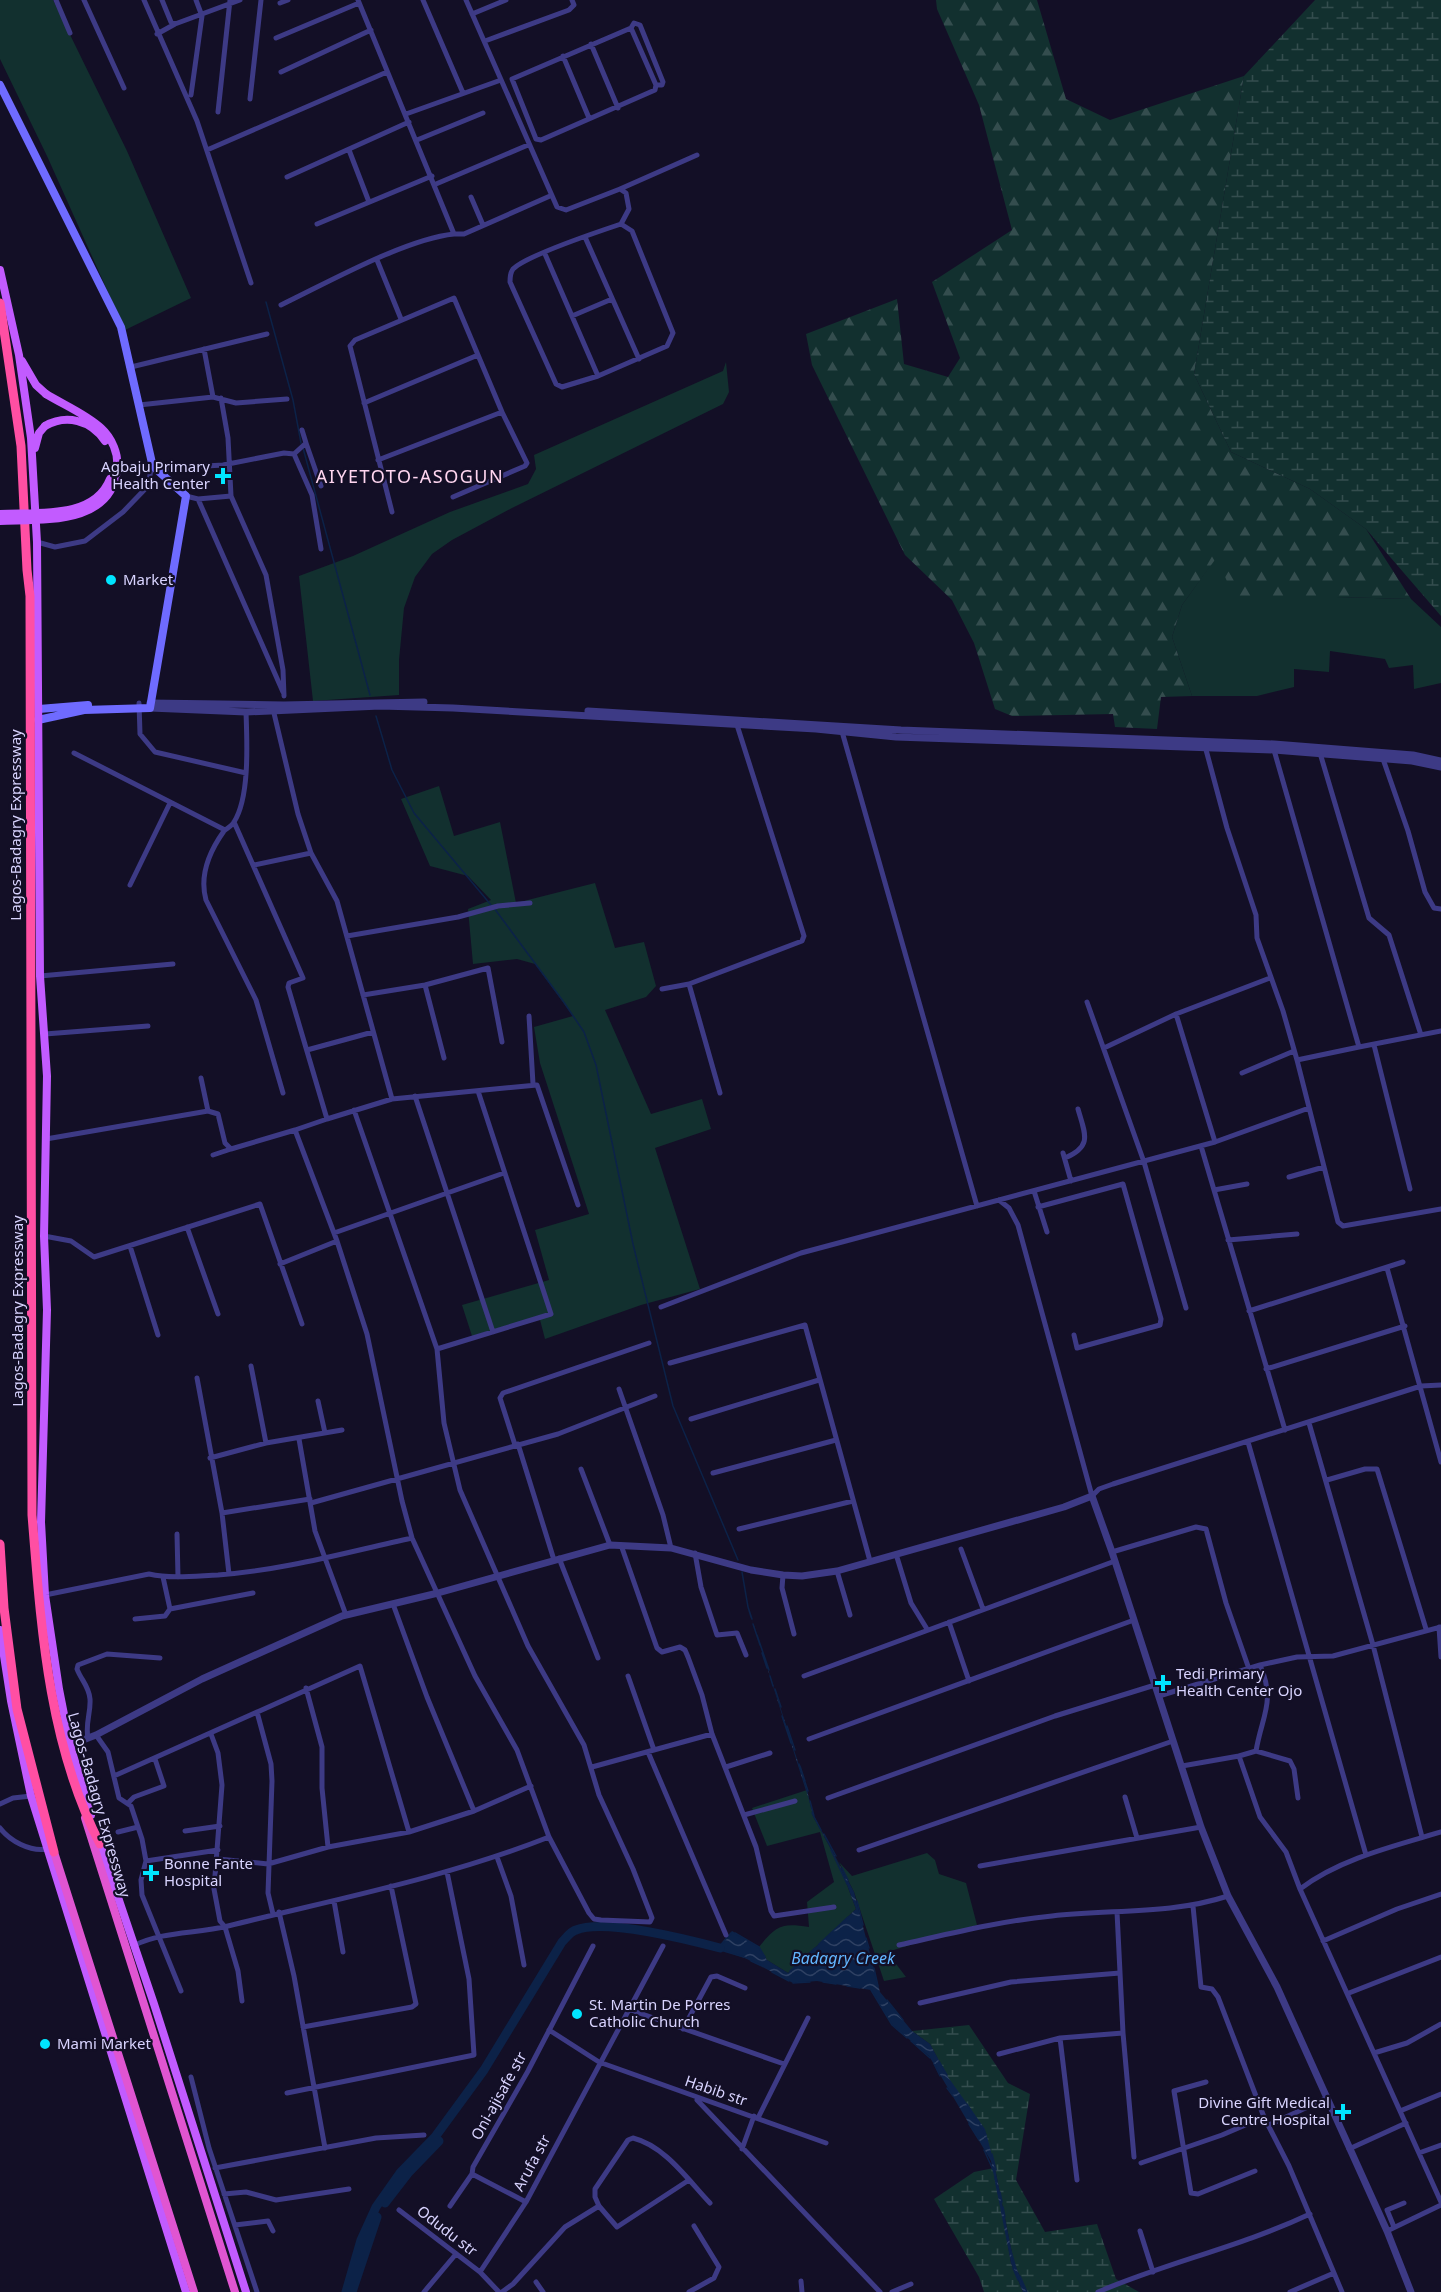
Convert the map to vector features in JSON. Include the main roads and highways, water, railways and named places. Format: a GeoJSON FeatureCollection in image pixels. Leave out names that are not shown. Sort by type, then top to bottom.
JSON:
{"type":"FeatureCollection","features":[{"type":"Feature","properties":{"kind":"highway","name":"Lagos-Badagry Expressway"},"geometry":{"type":"LineString","coordinates":[[0,303],[21,446],[22,500],[30,596],[32,1515],[39,1605],[48,1670],[62,1742],[235,2292]]}},
{"type":"Feature","properties":{"kind":"highway"},"geometry":{"type":"LineString","coordinates":[[0,1544],[4,1608],[17,1709],[50,1851],[194,2292]]}},
{"type":"Feature","properties":{"kind":"highway"},"geometry":{"type":"LineString","coordinates":[[73,1780],[100,1844]]}},
{"type":"Feature","properties":{"kind":"main road"},"geometry":{"type":"LineString","coordinates":[[0,85],[121,327],[154,466],[186,496],[150,705],[84,710],[38,720]]}},
{"type":"Feature","properties":{"kind":"main road"},"geometry":{"type":"LineString","coordinates":[[0,270],[19,355],[33,454],[37,542],[39,709],[139,706]]}},
{"type":"Feature","properties":{"kind":"main road"},"geometry":{"type":"LineString","coordinates":[[0,521],[80,514],[101,502],[116,480],[117,459],[105,432],[94,422],[46,394],[33,380],[19,355]]}},
{"type":"Feature","properties":{"kind":"main road"},"geometry":{"type":"LineString","coordinates":[[0,514],[79,508],[98,497],[108,485],[112,460],[106,443],[85,423],[70,420],[45,426],[39,433],[33,454]]}},
{"type":"Feature","properties":{"kind":"main road","name":"Lagos-Badagry Expressway"},"geometry":{"type":"LineString","coordinates":[[39,709],[40,976],[45,1034],[46,1139],[44,1236],[46,1310],[41,1514],[45,1595],[70,1745],[246,2292]]}},
{"type":"Feature","properties":{"kind":"main road"},"geometry":{"type":"LineString","coordinates":[[0,1630],[11,1701],[32,1796],[186,2292]]}},
{"type":"Feature","properties":{"kind":"water"},"geometry":{"type":"Polygon","coordinates":[[[748,1607],[807,1790],[810,1804],[748,1607]]]}},
{"type":"Feature","properties":{"kind":"water","name":"Badagry Creek"},"geometry":{"type":"Polygon","coordinates":[[[810,1804],[854,1892],[880,1992],[912,2031],[930,2044],[948,2077],[985,2129],[1014,2263],[1027,2292],[1023,2292],[1011,2263],[991,2161],[929,2056],[892,2025],[871,1990],[817,1981],[793,1983],[745,1958],[717,1949],[732,1931],[759,1947],[767,1960],[788,1973],[856,1909],[840,1866],[813,1816],[810,1804]]]}},
{"type":"Feature","properties":{"kind":"waterway"},"geometry":{"type":"LineString","coordinates":[[266,302],[293,400],[301,443]]}},
{"type":"Feature","properties":{"kind":"waterway"},"geometry":{"type":"LineString","coordinates":[[303,448],[370,695]]}},
{"type":"Feature","properties":{"kind":"waterway"},"geometry":{"type":"LineString","coordinates":[[376,716],[392,770],[414,813],[491,905]]}},
{"type":"Feature","properties":{"kind":"waterway"},"geometry":{"type":"LineString","coordinates":[[494,908],[584,1032],[596,1065],[633,1244],[673,1406],[738,1560]]}},
{"type":"Feature","properties":{"kind":"waterway"},"geometry":{"type":"LineString","coordinates":[[742,1572],[748,1607]]}},
{"type":"Feature","properties":{"kind":"waterway"},"geometry":{"type":"LineString","coordinates":[[751,1617],[748,1607],[752,1619]]}},
{"type":"Feature","properties":{"kind":"waterway"},"geometry":{"type":"LineString","coordinates":[[753,1624],[760,1645]]}},
{"type":"Feature","properties":{"kind":"waterway"},"geometry":{"type":"LineString","coordinates":[[757,1635],[769,1670]]}},
{"type":"Feature","properties":{"kind":"waterway"},"geometry":{"type":"LineString","coordinates":[[762,1653],[767,1668]]}},
{"type":"Feature","properties":{"kind":"waterway"},"geometry":{"type":"LineString","coordinates":[[770,1676],[773,1686]]}},
{"type":"Feature","properties":{"kind":"waterway"},"geometry":{"type":"LineString","coordinates":[[775,1689],[781,1707]]}},
{"type":"Feature","properties":{"kind":"waterway"},"geometry":{"type":"LineString","coordinates":[[782,1716],[791,1743]]}},
{"type":"Feature","properties":{"kind":"waterway"},"geometry":{"type":"LineString","coordinates":[[787,1726],[795,1750]]}},
{"type":"Feature","properties":{"kind":"waterway"},"geometry":{"type":"LineString","coordinates":[[799,1764],[808,1791]]}},
{"type":"Feature","properties":{"kind":"waterway"},"geometry":{"type":"LineString","coordinates":[[800,1766],[805,1781]]}},
{"type":"Feature","properties":{"kind":"waterway"},"geometry":{"type":"LineString","coordinates":[[810,1801],[814,1816]]}},
{"type":"Feature","properties":{"kind":"waterway"},"geometry":{"type":"LineString","coordinates":[[812,1813],[821,1830]]}},
{"type":"Feature","properties":{"kind":"waterway"},"geometry":{"type":"LineString","coordinates":[[824,1834],[836,1856]]}},
{"type":"Feature","properties":{"kind":"waterway"},"geometry":{"type":"LineString","coordinates":[[831,1850],[847,1884]]}},
{"type":"Feature","properties":{"kind":"waterway"},"geometry":{"type":"LineString","coordinates":[[842,1868],[848,1880]]}},
{"type":"Feature","properties":{"kind":"waterway"},"geometry":{"type":"LineString","coordinates":[[857,1901],[863,1925]]}},
{"type":"Feature","properties":{"kind":"waterway"},"geometry":{"type":"LineString","coordinates":[[819,1944],[848,1917]]}},
{"type":"Feature","properties":{"kind":"waterway"},"geometry":{"type":"LineString","coordinates":[[346,2292],[361,2240],[376,2207],[400,2173],[435,2137],[484,2070],[562,1942],[570,1933],[589,1927],[626,1928],[720,1948]]}},
{"type":"Feature","properties":{"kind":"waterway"},"geometry":{"type":"LineString","coordinates":[[731,1933],[717,1949],[747,1958]]}},
{"type":"Feature","properties":{"kind":"waterway"},"geometry":{"type":"LineString","coordinates":[[735,1933],[759,1947],[765,1957]]}},
{"type":"Feature","properties":{"kind":"waterway"},"geometry":{"type":"LineString","coordinates":[[866,1938],[869,1948]]}},
{"type":"Feature","properties":{"kind":"waterway"},"geometry":{"type":"LineString","coordinates":[[790,1971],[815,1948]]}},
{"type":"Feature","properties":{"kind":"waterway"},"geometry":{"type":"LineString","coordinates":[[751,1961],[760,1965]]}},
{"type":"Feature","properties":{"kind":"waterway"},"geometry":{"type":"LineString","coordinates":[[874,1968],[878,1986]]}},
{"type":"Feature","properties":{"kind":"waterway"},"geometry":{"type":"LineString","coordinates":[[772,1972],[789,1981]]}},
{"type":"Feature","properties":{"kind":"waterway"},"geometry":{"type":"LineString","coordinates":[[793,1983],[810,1982]]}},
{"type":"Feature","properties":{"kind":"waterway"},"geometry":{"type":"LineString","coordinates":[[823,1982],[836,1984]]}},
{"type":"Feature","properties":{"kind":"waterway"},"geometry":{"type":"LineString","coordinates":[[847,1986],[860,1988]]}},
{"type":"Feature","properties":{"kind":"waterway"},"geometry":{"type":"LineString","coordinates":[[871,1990],[892,2025],[907,2038]]}},
{"type":"Feature","properties":{"kind":"waterway"},"geometry":{"type":"LineString","coordinates":[[887,2000],[903,2020]]}},
{"type":"Feature","properties":{"kind":"waterway"},"geometry":{"type":"LineString","coordinates":[[911,2041],[930,2058]]}},
{"type":"Feature","properties":{"kind":"waterway"},"geometry":{"type":"LineString","coordinates":[[939,2061],[947,2075]]}},
{"type":"Feature","properties":{"kind":"waterway"},"geometry":{"type":"LineString","coordinates":[[934,2064],[940,2076]]}},
{"type":"Feature","properties":{"kind":"waterway"},"geometry":{"type":"LineString","coordinates":[[947,2088],[953,2096]]}},
{"type":"Feature","properties":{"kind":"waterway"},"geometry":{"type":"LineString","coordinates":[[967,2104],[986,2135]]}},
{"type":"Feature","properties":{"kind":"waterway"},"geometry":{"type":"LineString","coordinates":[[969,2124],[979,2140]]}},
{"type":"Feature","properties":{"kind":"waterway"},"geometry":{"type":"LineString","coordinates":[[385,2203],[409,2172],[439,2141]]}},
{"type":"Feature","properties":{"kind":"waterway"},"geometry":{"type":"LineString","coordinates":[[984,2150],[994,2172]]}},
{"type":"Feature","properties":{"kind":"waterway"},"geometry":{"type":"LineString","coordinates":[[992,2154],[996,2170]]}},
{"type":"Feature","properties":{"kind":"waterway"},"geometry":{"type":"LineString","coordinates":[[995,2177],[998,2193]]}},
{"type":"Feature","properties":{"kind":"waterway"},"geometry":{"type":"LineString","coordinates":[[1000,2192],[1002,2202]]}},
{"type":"Feature","properties":{"kind":"waterway"},"geometry":{"type":"LineString","coordinates":[[1003,2207],[1005,2217]]}},
{"type":"Feature","properties":{"kind":"waterway"},"geometry":{"type":"LineString","coordinates":[[352,2292],[377,2217]]}},
{"type":"Feature","properties":{"kind":"waterway"},"geometry":{"type":"LineString","coordinates":[[1011,2251],[1016,2269]]}},
{"type":"Feature","properties":{"kind":"waterway"},"geometry":{"type":"LineString","coordinates":[[1013,2268],[1018,2280]]}},
{"type":"Feature","properties":{"kind":"waterway"},"geometry":{"type":"LineString","coordinates":[[1020,2276],[1027,2292]]}},
{"type":"Feature","properties":{"kind":"place","name":"Agbaju Primary Health Center"},"geometry":{"type":"Point","coordinates":[223,476]}},
{"type":"Feature","properties":{"kind":"place","name":"Market"},"geometry":{"type":"Point","coordinates":[111,580]}},
{"type":"Feature","properties":{"kind":"place","name":"Tedi Primary Health Center Ojo"},"geometry":{"type":"Point","coordinates":[1163,1683]}},
{"type":"Feature","properties":{"kind":"place","name":"Bonne Fante Hospital"},"geometry":{"type":"Point","coordinates":[151,1873]}},
{"type":"Feature","properties":{"kind":"place","name":"St. Martin De Porres Catholic Church"},"geometry":{"type":"Point","coordinates":[577,2014]}},
{"type":"Feature","properties":{"kind":"place","name":"Mami Market"},"geometry":{"type":"Point","coordinates":[45,2044]}},
{"type":"Feature","properties":{"kind":"place","name":"Divine Gift Medical Centre Hospital"},"geometry":{"type":"Point","coordinates":[1343,2112]}},
{"type":"Feature","properties":{"kind":"district","name":"AIYETOTO-ASOGUN"},"geometry":{"type":"Point","coordinates":[410,477]}}]}
